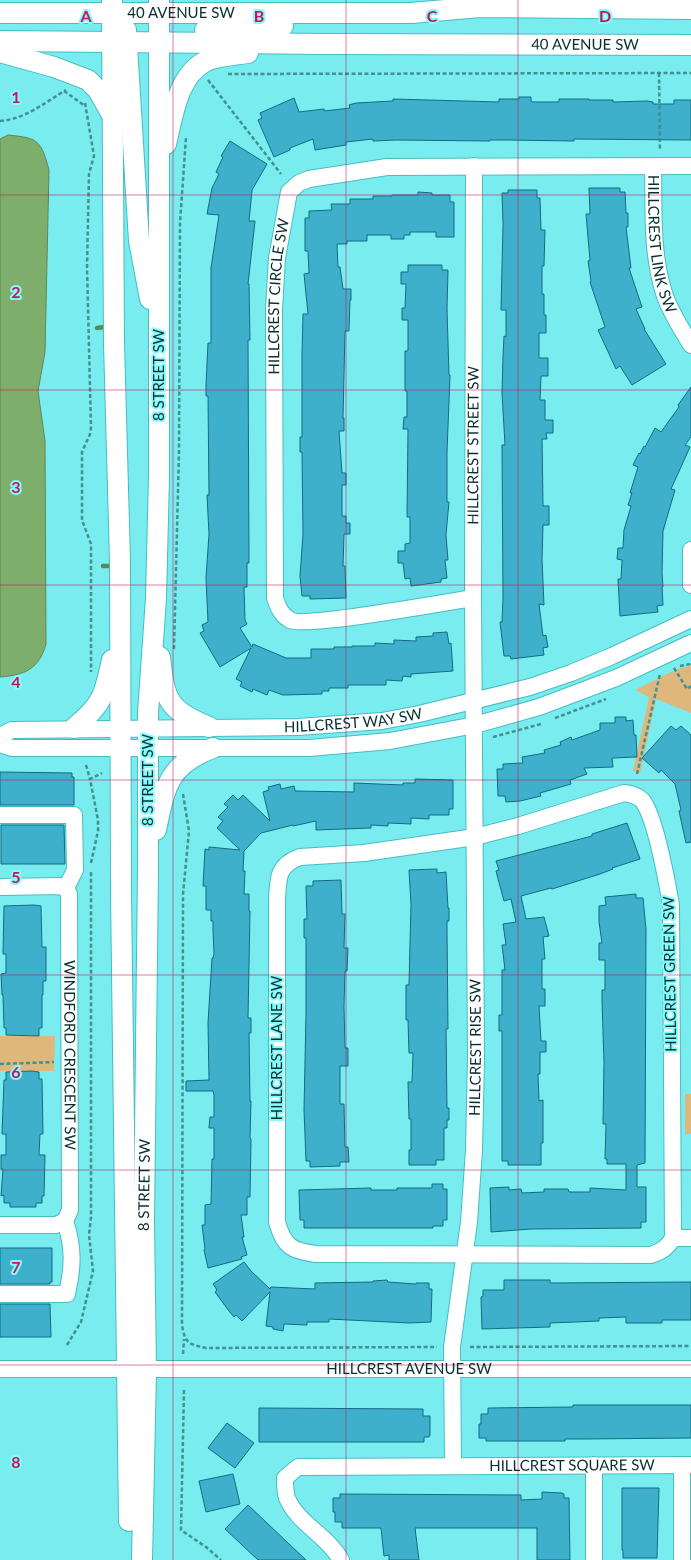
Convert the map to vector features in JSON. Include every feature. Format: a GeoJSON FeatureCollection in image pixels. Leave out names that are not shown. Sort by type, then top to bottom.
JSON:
{"type":"FeatureCollection","features":[{"type":"Feature","properties":{"kind":"main road"},"geometry":{"type":"LineString","coordinates":[[0,4],[27,0]]}},
{"type":"Feature","properties":{"kind":"main road"},"geometry":{"type":"LineString","coordinates":[[292,0],[357,5],[480,7]]}},
{"type":"Feature","properties":{"kind":"main road","name":"40 AVENUE SW"},"geometry":{"type":"LineString","coordinates":[[0,41],[136,23],[411,13],[480,7],[691,9]]}},
{"type":"Feature","properties":{"kind":"main road","name":"40 AVENUE SW"},"geometry":{"type":"LineString","coordinates":[[0,13],[136,23],[324,44],[691,45]]}},
{"type":"Feature","properties":{"kind":"main road"},"geometry":{"type":"LineString","coordinates":[[0,28],[136,23],[139,240],[159,346]]}},
{"type":"Feature","properties":{"kind":"main road","name":"8 STREET SW"},"geometry":{"type":"LineString","coordinates":[[136,23],[112,116],[114,343],[121,614],[120,748],[126,1214],[136,1370],[142,1560]]}},
{"type":"Feature","properties":{"kind":"main road","name":"8 STREET SW"},"geometry":{"type":"LineString","coordinates":[[130,1560],[136,1370],[144,1212],[148,728],[156,598],[159,468],[159,173],[136,23]]}},
{"type":"Feature","properties":{"kind":"main road"},"geometry":{"type":"LineString","coordinates":[[159,173],[178,98],[189,74],[206,61],[232,55],[324,44]]}},
{"type":"Feature","properties":{"kind":"main road"},"geometry":{"type":"LineString","coordinates":[[0,52],[54,67],[88,80],[98,90],[112,116]]}},
{"type":"Feature","properties":{"kind":"main road"},"geometry":{"type":"LineString","coordinates":[[156,598],[159,648],[166,694],[173,705],[185,717],[209,727]]}},
{"type":"Feature","properties":{"kind":"main road"},"geometry":{"type":"LineString","coordinates":[[74,728],[96,708],[103,697],[121,614]]}},
{"type":"Feature","properties":{"kind":"main road"},"geometry":{"type":"LineString","coordinates":[[148,868],[162,803],[174,775],[188,759],[213,748]]}},
{"type":"Feature","properties":{"kind":"street"},"geometry":{"type":"LineString","coordinates":[[480,7],[529,0]]}},
{"type":"Feature","properties":{"kind":"street","name":"HILLCREST CIRCLE SW"},"geometry":{"type":"LineString","coordinates":[[473,598],[379,613],[304,622],[291,620],[279,610],[275,598],[274,309],[277,258],[286,204],[290,192],[299,183],[324,176],[387,166],[474,166],[656,160],[691,166]]}},
{"type":"Feature","properties":{"kind":"street","name":"HILLCREST LINK SW"},"geometry":{"type":"LineString","coordinates":[[656,160],[654,244],[659,274],[678,324],[691,345]]}},
{"type":"Feature","properties":{"kind":"street","name":"HILLCREST STREET SW"},"geometry":{"type":"LineString","coordinates":[[474,166],[473,598],[475,725]]}},
{"type":"Feature","properties":{"kind":"street"},"geometry":{"type":"LineString","coordinates":[[691,550],[691,586]]}},
{"type":"Feature","properties":{"kind":"street","name":"HILLCREST WAY SW"},"geometry":{"type":"LineString","coordinates":[[0,736],[12,730],[298,726],[382,721],[530,687],[571,673],[691,619]]}},
{"type":"Feature","properties":{"kind":"street","name":"HILLCREST WAY SW"},"geometry":{"type":"LineString","coordinates":[[0,744],[12,748],[309,748],[390,742],[475,725],[572,696],[691,643]]}},
{"type":"Feature","properties":{"kind":"street","name":"HILLCREST RISE SW"},"geometry":{"type":"LineString","coordinates":[[452,1369],[452,1347],[469,1222],[474,1150],[476,1058],[475,725]]}},
{"type":"Feature","properties":{"kind":"street","name":"HILLCREST GREEN SW"},"geometry":{"type":"LineString","coordinates":[[474,837],[527,824],[624,793],[635,795],[642,800],[649,813],[666,875],[671,905],[673,1238]]}},
{"type":"Feature","properties":{"kind":"street"},"geometry":{"type":"LineString","coordinates":[[0,815],[74,815],[75,870],[66,888],[59,886],[0,887]]}},
{"type":"Feature","properties":{"kind":"street","name":"HILLCREST LANE SW"},"geometry":{"type":"LineString","coordinates":[[464,1254],[316,1254],[298,1252],[288,1246],[280,1236],[277,1222],[277,901],[278,880],[283,867],[291,860],[300,857],[364,853],[474,837]]}},
{"type":"Feature","properties":{"kind":"street","name":"WINDFORD CRESCENT SW"},"geometry":{"type":"LineString","coordinates":[[65,1221],[70,1210],[69,894],[66,888]]}},
{"type":"Feature","properties":{"kind":"street"},"geometry":{"type":"LineString","coordinates":[[0,1225],[56,1225],[65,1221],[72,1240],[72,1271],[67,1294],[0,1294]]}},
{"type":"Feature","properties":{"kind":"street"},"geometry":{"type":"LineString","coordinates":[[464,1254],[651,1255],[669,1246],[673,1238],[691,1238]]}},
{"type":"Feature","properties":{"kind":"street","name":"HILLCREST AVENUE SW"},"geometry":{"type":"LineString","coordinates":[[0,1369],[691,1369]]}},
{"type":"Feature","properties":{"kind":"street"},"geometry":{"type":"LineString","coordinates":[[452,1369],[452,1466]]}},
{"type":"Feature","properties":{"kind":"street"},"geometry":{"type":"LineString","coordinates":[[594,1465],[594,1560]]}},
{"type":"Feature","properties":{"kind":"street"},"geometry":{"type":"LineString","coordinates":[[682,1560],[687,1465]]}},
{"type":"Feature","properties":{"kind":"street","name":"HILLCREST SQUARE SW"},"geometry":{"type":"LineString","coordinates":[[341,1560],[336,1551],[300,1516],[286,1497],[285,1478],[298,1467],[687,1465]]}},
{"type":"Feature","properties":{"kind":"path"},"geometry":{"type":"LineString","coordinates":[[226,74],[691,72]]}},
{"type":"Feature","properties":{"kind":"path"},"geometry":{"type":"LineString","coordinates":[[656,160],[659,73]]}},
{"type":"Feature","properties":{"kind":"path"},"geometry":{"type":"LineString","coordinates":[[211,76],[205,77],[281,174]]}},
{"type":"Feature","properties":{"kind":"path"},"geometry":{"type":"LineString","coordinates":[[0,121],[19,117],[35,110],[71,88]]}},
{"type":"Feature","properties":{"kind":"path"},"geometry":{"type":"LineString","coordinates":[[64,91],[85,106]]}},
{"type":"Feature","properties":{"kind":"path"},"geometry":{"type":"LineString","coordinates":[[85,101],[94,156],[89,174],[88,249],[91,428],[82,452],[82,520],[91,544],[91,675]]}},
{"type":"Feature","properties":{"kind":"path"},"geometry":{"type":"LineString","coordinates":[[174,652],[179,451],[180,224],[187,132]]}},
{"type":"Feature","properties":{"kind":"path"},"geometry":{"type":"LineString","coordinates":[[674,668],[687,689],[691,686]]}},
{"type":"Feature","properties":{"kind":"path"},"geometry":{"type":"LineString","coordinates":[[636,774],[660,674]]}},
{"type":"Feature","properties":{"kind":"path"},"geometry":{"type":"LineString","coordinates":[[67,1345],[81,1322],[93,1271],[88,1235],[91,1217],[91,870],[98,831],[98,820],[86,765]]}},
{"type":"Feature","properties":{"kind":"path"},"geometry":{"type":"LineString","coordinates":[[90,779],[102,773]]}},
{"type":"Feature","properties":{"kind":"path"},"geometry":{"type":"LineString","coordinates":[[183,791],[190,831],[183,904],[183,1354]]}},
{"type":"Feature","properties":{"kind":"path"},"geometry":{"type":"LineString","coordinates":[[0,1064],[91,1061]]}},
{"type":"Feature","properties":{"kind":"path"},"geometry":{"type":"LineString","coordinates":[[184,1337],[188,1342],[206,1348],[437,1347]]}},
{"type":"Feature","properties":{"kind":"path"},"geometry":{"type":"LineString","coordinates":[[470,1346],[691,1346]]}},
{"type":"Feature","properties":{"kind":"path"},"geometry":{"type":"LineString","coordinates":[[184,1390],[181,1530],[221,1560]]}},
{"type":"Feature","properties":{"kind":"shaded area"},"geometry":{"type":"Polygon","coordinates":[[[8,135],[32,139],[37,142],[43,152],[49,170],[45,352],[38,391],[45,441],[46,644],[43,653],[30,669],[17,675],[0,677],[0,139],[8,135]]]}},
{"type":"Feature","properties":{"kind":"shaded area"},"geometry":{"type":"Polygon","coordinates":[[[691,666],[691,713],[656,699],[640,773],[633,771],[649,697],[635,690],[677,669],[691,666]]]}},
{"type":"Feature","properties":{"kind":"shaded area"},"geometry":{"type":"Polygon","coordinates":[[[0,1036],[55,1036],[54,1071],[0,1071],[0,1036]]]}},
{"type":"Feature","properties":{"kind":"shaded area"},"geometry":{"type":"Polygon","coordinates":[[[685,1094],[691,1094],[691,1134],[685,1134],[685,1094]]]}},
{"type":"Feature","properties":{"kind":"building"},"geometry":{"type":"Polygon","coordinates":[[[519,97],[531,97],[533,102],[559,102],[559,99],[589,99],[613,100],[613,102],[647,101],[653,102],[653,104],[674,104],[674,100],[691,100],[691,140],[373,141],[373,139],[346,142],[346,145],[315,150],[313,139],[274,157],[258,120],[262,118],[260,113],[294,98],[299,112],[350,108],[349,105],[356,103],[393,101],[393,99],[499,102],[499,99],[519,99],[519,97]]]}},
{"type":"Feature","properties":{"kind":"building"},"geometry":{"type":"Polygon","coordinates":[[[230,141],[267,164],[252,190],[249,221],[255,221],[248,284],[250,340],[248,340],[249,563],[247,563],[247,587],[244,587],[245,620],[247,624],[240,628],[252,647],[253,644],[286,658],[311,658],[311,649],[375,646],[375,643],[394,644],[394,640],[416,641],[416,637],[433,636],[433,633],[447,632],[449,644],[451,643],[453,671],[411,674],[411,677],[403,676],[402,681],[386,680],[386,685],[348,685],[348,688],[329,688],[329,691],[322,691],[322,694],[283,695],[269,690],[267,695],[253,689],[252,692],[240,686],[242,682],[236,679],[251,648],[220,667],[200,633],[204,631],[202,625],[208,622],[206,578],[209,534],[207,495],[209,495],[208,396],[206,396],[206,385],[208,343],[211,343],[211,268],[219,215],[207,214],[212,188],[219,174],[216,172],[223,157],[221,156],[230,141]]]}},
{"type":"Feature","properties":{"kind":"building"},"geometry":{"type":"Polygon","coordinates":[[[589,188],[620,188],[620,192],[625,192],[626,213],[628,213],[628,227],[626,227],[631,268],[629,268],[642,307],[636,309],[644,329],[666,364],[632,385],[620,366],[616,369],[598,330],[605,327],[590,282],[586,214],[590,214],[589,188]]]}},
{"type":"Feature","properties":{"kind":"building"},"geometry":{"type":"Polygon","coordinates":[[[508,190],[537,190],[537,198],[540,198],[541,230],[545,230],[542,294],[544,294],[546,333],[539,333],[539,358],[548,358],[548,376],[541,376],[540,400],[545,400],[545,420],[553,420],[553,433],[546,433],[547,439],[542,439],[543,506],[549,506],[549,525],[543,525],[544,605],[539,604],[543,636],[546,635],[548,647],[543,648],[544,655],[511,659],[510,656],[504,656],[500,622],[502,622],[503,598],[502,445],[505,445],[502,393],[504,336],[506,337],[506,310],[501,310],[502,193],[508,193],[508,190]]]}},
{"type":"Feature","properties":{"kind":"building"},"geometry":{"type":"Polygon","coordinates":[[[418,192],[432,193],[432,195],[450,195],[450,202],[454,202],[454,237],[436,237],[436,232],[410,232],[410,235],[404,235],[404,239],[391,239],[391,235],[367,235],[367,241],[347,241],[347,244],[337,244],[338,267],[340,267],[343,289],[351,289],[349,331],[345,331],[344,431],[339,431],[342,473],[346,473],[346,485],[342,485],[342,516],[346,516],[346,523],[350,523],[350,534],[344,534],[343,566],[345,566],[346,598],[310,599],[310,596],[302,596],[300,576],[303,534],[302,452],[300,452],[300,437],[302,437],[303,314],[308,314],[304,274],[309,273],[308,251],[305,251],[305,218],[309,218],[309,211],[332,210],[331,204],[350,204],[350,199],[373,199],[373,196],[418,195],[418,192]]]}},
{"type":"Feature","properties":{"kind":"building"},"geometry":{"type":"Polygon","coordinates":[[[408,265],[442,265],[442,270],[448,270],[447,309],[450,375],[447,452],[447,502],[449,502],[446,535],[448,560],[445,560],[447,578],[441,579],[441,582],[411,586],[410,578],[405,579],[403,563],[398,563],[398,551],[405,551],[405,544],[410,543],[410,517],[407,517],[408,429],[403,429],[404,417],[407,417],[405,351],[408,351],[408,320],[402,320],[402,308],[405,308],[406,284],[401,284],[401,272],[408,272],[408,265]]]}},
{"type":"Feature","properties":{"kind":"building"},"geometry":{"type":"Polygon","coordinates":[[[691,387],[691,437],[685,445],[690,447],[671,489],[675,490],[663,531],[663,605],[657,606],[658,612],[620,616],[618,579],[621,579],[622,560],[617,559],[618,548],[623,548],[624,530],[631,506],[628,505],[632,493],[630,493],[638,467],[633,465],[655,428],[661,432],[691,387]]]}},
{"type":"Feature","properties":{"kind":"building"},"geometry":{"type":"Polygon","coordinates":[[[615,717],[626,717],[626,721],[633,720],[637,757],[612,758],[613,767],[584,768],[587,774],[570,780],[571,784],[540,793],[541,796],[506,802],[505,796],[498,796],[497,769],[503,769],[503,764],[523,763],[522,757],[545,753],[544,750],[561,745],[560,742],[571,737],[572,740],[600,730],[600,723],[615,723],[615,717]]]}},
{"type":"Feature","properties":{"kind":"building"},"geometry":{"type":"Polygon","coordinates":[[[671,726],[676,730],[681,726],[691,735],[691,842],[686,843],[675,784],[661,770],[659,773],[642,758],[671,726]]]}},
{"type":"Feature","properties":{"kind":"building"},"geometry":{"type":"Polygon","coordinates":[[[0,772],[72,773],[72,777],[74,777],[74,805],[0,805],[0,772]]]}},
{"type":"Feature","properties":{"kind":"building"},"geometry":{"type":"Polygon","coordinates":[[[415,779],[453,780],[453,809],[449,809],[449,815],[429,815],[429,819],[411,818],[411,824],[388,823],[388,826],[371,825],[371,828],[316,830],[316,821],[293,825],[261,833],[244,851],[244,894],[249,894],[250,911],[248,1018],[251,1018],[251,1033],[249,1033],[251,1101],[250,1197],[247,1197],[247,1215],[241,1215],[244,1237],[242,1237],[247,1255],[241,1257],[242,1259],[208,1268],[202,1225],[205,1225],[205,1205],[211,1204],[214,1128],[209,1128],[210,1117],[214,1117],[214,1095],[213,1091],[186,1091],[186,1081],[209,1080],[208,1023],[212,958],[214,954],[213,921],[211,921],[211,910],[206,910],[206,886],[203,886],[205,849],[209,850],[209,847],[240,850],[217,828],[223,821],[218,817],[228,807],[224,804],[233,795],[238,800],[243,795],[270,821],[263,792],[269,790],[268,787],[280,784],[281,789],[294,786],[295,791],[354,792],[354,783],[403,785],[403,783],[415,783],[415,779]]]}},
{"type":"Feature","properties":{"kind":"building"},"geometry":{"type":"Polygon","coordinates":[[[627,823],[640,859],[552,889],[521,896],[526,919],[544,917],[549,936],[543,937],[545,959],[542,959],[542,989],[545,989],[545,1006],[539,1006],[541,1041],[546,1041],[546,1052],[540,1052],[540,1074],[538,1074],[539,1101],[543,1100],[543,1143],[541,1143],[541,1165],[508,1165],[508,1161],[502,1161],[502,1031],[499,1031],[499,1015],[502,1015],[502,970],[505,970],[502,945],[506,945],[503,924],[516,922],[511,899],[504,901],[496,871],[499,870],[496,861],[592,836],[592,834],[627,823]]]}},
{"type":"Feature","properties":{"kind":"building"},"geometry":{"type":"Polygon","coordinates":[[[1,825],[64,825],[65,864],[1,864],[1,825]]]}},
{"type":"Feature","properties":{"kind":"building"},"geometry":{"type":"Polygon","coordinates":[[[437,869],[437,873],[446,872],[449,908],[449,921],[447,921],[448,1029],[446,1029],[447,1108],[449,1108],[449,1120],[447,1120],[447,1128],[444,1128],[444,1160],[436,1160],[436,1165],[409,1165],[411,1119],[409,1119],[408,1082],[412,1082],[413,1053],[409,1053],[408,1020],[406,1020],[406,985],[409,985],[411,904],[409,870],[437,869]]]}},
{"type":"Feature","properties":{"kind":"building"},"geometry":{"type":"Polygon","coordinates":[[[341,880],[342,914],[345,914],[344,948],[348,948],[344,1006],[345,1048],[348,1048],[348,1066],[340,1066],[340,1104],[344,1104],[345,1147],[348,1147],[349,1162],[340,1162],[340,1166],[310,1167],[310,1161],[306,1161],[304,1110],[306,938],[304,938],[304,919],[307,919],[306,886],[313,886],[313,881],[341,880]]]}},
{"type":"Feature","properties":{"kind":"building"},"geometry":{"type":"Polygon","coordinates":[[[636,894],[636,898],[643,898],[646,929],[645,1163],[637,1165],[637,1187],[646,1187],[646,1222],[641,1222],[641,1228],[531,1229],[491,1232],[490,1188],[509,1187],[509,1190],[521,1189],[522,1193],[544,1192],[544,1189],[568,1189],[569,1192],[590,1192],[590,1188],[626,1190],[626,1164],[607,1164],[607,1159],[605,1159],[606,1124],[603,1124],[602,990],[605,990],[605,960],[599,960],[599,943],[602,943],[599,906],[606,905],[605,897],[636,894]]]}},
{"type":"Feature","properties":{"kind":"building"},"geometry":{"type":"Polygon","coordinates":[[[4,906],[41,906],[42,947],[46,947],[46,981],[43,981],[42,1028],[39,1028],[39,1036],[6,1035],[1,974],[6,973],[6,954],[3,954],[4,906]]]}},
{"type":"Feature","properties":{"kind":"building"},"geometry":{"type":"Polygon","coordinates":[[[6,1072],[39,1072],[39,1079],[42,1079],[43,1134],[40,1134],[39,1155],[45,1155],[44,1196],[42,1196],[42,1203],[36,1203],[36,1207],[10,1207],[10,1203],[4,1203],[4,1195],[1,1196],[3,1169],[1,1169],[1,1155],[6,1155],[6,1134],[2,1134],[4,1080],[6,1080],[6,1072]]]}},
{"type":"Feature","properties":{"kind":"building"},"geometry":{"type":"Polygon","coordinates":[[[432,1184],[443,1184],[443,1189],[447,1189],[447,1220],[443,1220],[443,1226],[433,1226],[433,1228],[304,1228],[304,1220],[300,1220],[299,1190],[371,1188],[371,1190],[397,1190],[397,1188],[432,1188],[432,1184]]]}},
{"type":"Feature","properties":{"kind":"building"},"geometry":{"type":"Polygon","coordinates":[[[0,1248],[52,1248],[52,1282],[50,1284],[0,1284],[0,1248]]]}},
{"type":"Feature","properties":{"kind":"building"},"geometry":{"type":"Polygon","coordinates":[[[244,1262],[270,1289],[271,1287],[315,1289],[315,1283],[387,1280],[388,1282],[416,1284],[429,1283],[429,1289],[432,1289],[431,1322],[409,1323],[329,1319],[329,1322],[307,1322],[307,1325],[284,1324],[283,1331],[266,1326],[270,1292],[242,1321],[236,1315],[234,1317],[229,1311],[215,1292],[217,1290],[213,1284],[244,1262]]]}},
{"type":"Feature","properties":{"kind":"building"},"geometry":{"type":"Polygon","coordinates":[[[504,1280],[550,1280],[550,1283],[691,1282],[691,1320],[662,1320],[662,1323],[626,1323],[626,1317],[599,1318],[599,1321],[550,1323],[550,1327],[482,1329],[481,1297],[483,1296],[483,1290],[504,1290],[504,1280]]]}},
{"type":"Feature","properties":{"kind":"building"},"geometry":{"type":"Polygon","coordinates":[[[0,1304],[50,1304],[51,1337],[0,1337],[0,1304]]]}},
{"type":"Feature","properties":{"kind":"building"},"geometry":{"type":"Polygon","coordinates":[[[573,1405],[691,1405],[691,1438],[486,1441],[486,1438],[479,1438],[481,1414],[488,1414],[488,1408],[573,1407],[573,1405]]]}},
{"type":"Feature","properties":{"kind":"building"},"geometry":{"type":"Polygon","coordinates":[[[259,1408],[423,1409],[423,1416],[430,1416],[430,1435],[429,1437],[424,1437],[424,1442],[259,1442],[259,1408]]]}},
{"type":"Feature","properties":{"kind":"building"},"geometry":{"type":"Polygon","coordinates":[[[227,1423],[254,1443],[235,1468],[208,1448],[227,1423]]]}},
{"type":"Feature","properties":{"kind":"building"},"geometry":{"type":"Polygon","coordinates":[[[233,1474],[240,1504],[206,1512],[199,1481],[233,1474]]]}},
{"type":"Feature","properties":{"kind":"building"},"geometry":{"type":"Polygon","coordinates":[[[622,1488],[659,1488],[657,1558],[623,1558],[622,1488]]]}},
{"type":"Feature","properties":{"kind":"building"},"geometry":{"type":"Polygon","coordinates":[[[542,1492],[562,1493],[564,1498],[569,1498],[570,1560],[537,1560],[537,1528],[415,1528],[419,1560],[389,1560],[389,1555],[384,1556],[381,1528],[342,1528],[342,1522],[335,1522],[335,1512],[333,1512],[333,1498],[340,1498],[340,1494],[521,1495],[521,1500],[542,1499],[542,1492]]]}},
{"type":"Feature","properties":{"kind":"building"},"geometry":{"type":"Polygon","coordinates":[[[248,1505],[306,1560],[258,1560],[225,1529],[248,1505]]]}},
{"type":"Feature","properties":{"kind":"waterway"},"geometry":{"type":"LineString","coordinates":[[97,328],[104,327]]}},
{"type":"Feature","properties":{"kind":"waterway"},"geometry":{"type":"LineString","coordinates":[[103,566],[110,566]]}}]}
